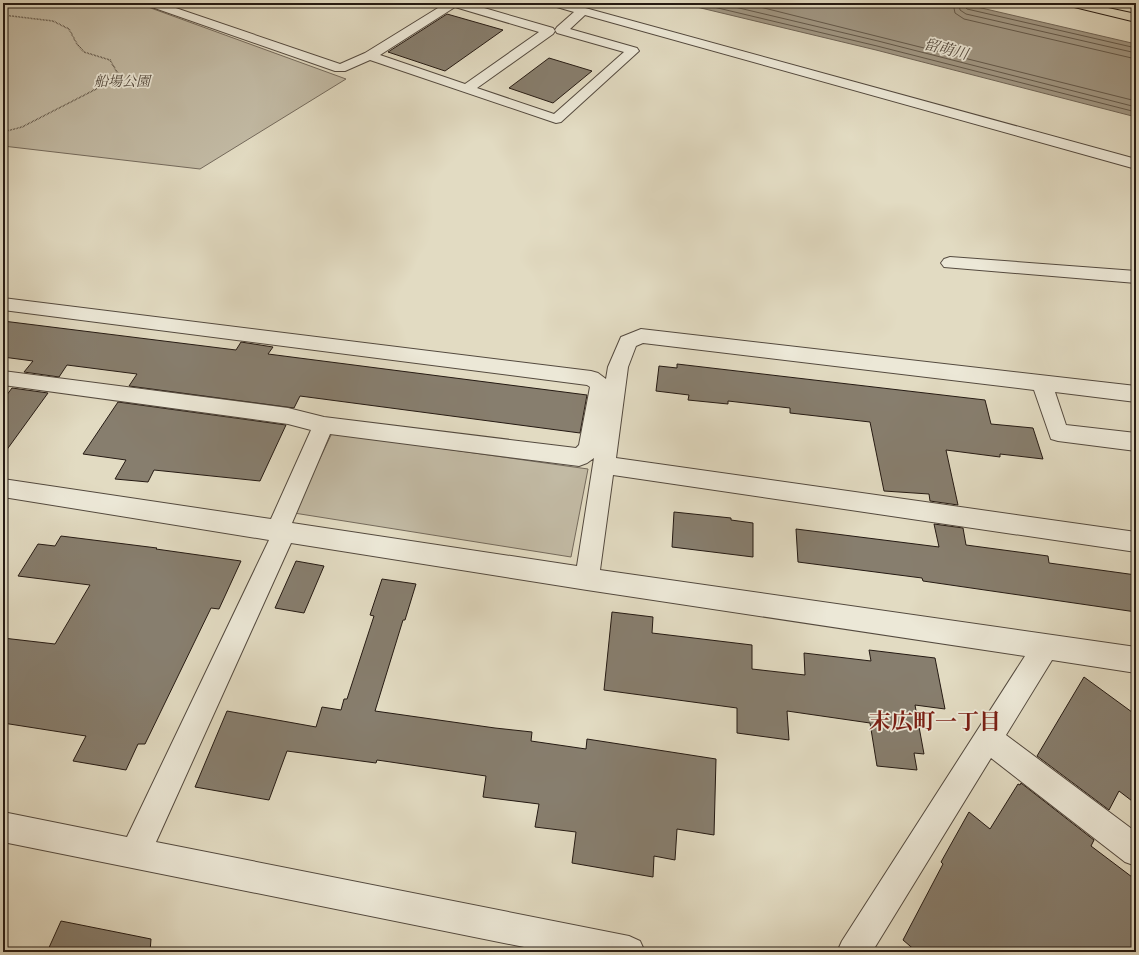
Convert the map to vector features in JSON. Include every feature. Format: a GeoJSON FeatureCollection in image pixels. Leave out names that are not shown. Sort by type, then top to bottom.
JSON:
{"type":"FeatureCollection","features":[{"type":"Feature","properties":{"kind":"highway"},"geometry":{"type":"LineString","coordinates":[[1070,3],[1136,18]]}},
{"type":"Feature","properties":{"kind":"street"},"geometry":{"type":"LineString","coordinates":[[150,3],[340,68],[370,56],[454,3],[633,51],[556,119],[370,56]]}},
{"type":"Feature","properties":{"kind":"street"},"geometry":{"type":"LineString","coordinates":[[554,3],[1136,164]]}},
{"type":"Feature","properties":{"kind":"street"},"geometry":{"type":"LineString","coordinates":[[466,89],[583,11]]}},
{"type":"Feature","properties":{"kind":"street"},"geometry":{"type":"LineString","coordinates":[[950,263],[1136,277]]}},
{"type":"Feature","properties":{"kind":"street"},"geometry":{"type":"LineString","coordinates":[[3,293],[618,367]]}},
{"type":"Feature","properties":{"kind":"street"},"geometry":{"type":"LineString","coordinates":[[3,304],[591,378],[598,382],[600,387],[589,450],[579,457],[324,425],[288,416],[3,378]]}},
{"type":"Feature","properties":{"kind":"street"},"geometry":{"type":"LineString","coordinates":[[587,579],[618,367],[628,342],[641,336],[1136,394]]}},
{"type":"Feature","properties":{"kind":"street"},"geometry":{"type":"LineString","coordinates":[[1042,383],[1058,433],[1136,442]]}},
{"type":"Feature","properties":{"kind":"street"},"geometry":{"type":"LineString","coordinates":[[135,854],[280,531],[324,425]]}},
{"type":"Feature","properties":{"kind":"street"},"geometry":{"type":"LineString","coordinates":[[604,465],[1136,542]]}},
{"type":"Feature","properties":{"kind":"street"},"geometry":{"type":"LineString","coordinates":[[3,488],[587,579],[1136,660]]}},
{"type":"Feature","properties":{"kind":"street"},"geometry":{"type":"LineString","coordinates":[[853,952],[1046,646]]}},
{"type":"Feature","properties":{"kind":"street"},"geometry":{"type":"LineString","coordinates":[[987,738],[1136,851]]}},
{"type":"Feature","properties":{"kind":"street"},"geometry":{"type":"LineString","coordinates":[[3,827],[629,952]]}},
{"type":"Feature","properties":{"kind":"path"},"geometry":{"type":"LineString","coordinates":[[3,15],[53,21],[69,28],[76,43],[85,54],[110,60],[118,74],[104,85],[22,127],[3,132]]}},
{"type":"Feature","properties":{"kind":"green space","name":"船場公園"},"geometry":{"type":"Polygon","coordinates":[[[3,3],[137,3],[346,79],[200,169],[3,146],[3,3]]]}},
{"type":"Feature","properties":{"kind":"green space"},"geometry":{"type":"Polygon","coordinates":[[[332,433],[588,469],[571,557],[294,513],[332,433]]]}},
{"type":"Feature","properties":{"kind":"water","name":"留萌川"},"geometry":{"type":"Polygon","coordinates":[[[680,3],[960,3],[1136,44],[1136,117],[876,50],[680,3]]]}},
{"type":"Feature","properties":{"kind":"building"},"geometry":{"type":"Polygon","coordinates":[[[447,14],[503,30],[445,71],[388,52],[447,14]]]}},
{"type":"Feature","properties":{"kind":"building"},"geometry":{"type":"Polygon","coordinates":[[[549,58],[592,71],[553,103],[509,88],[549,58]]]}},
{"type":"Feature","properties":{"kind":"building"},"geometry":{"type":"Polygon","coordinates":[[[3,321],[236,350],[241,342],[273,347],[268,354],[587,395],[580,433],[300,396],[294,408],[129,386],[137,374],[67,365],[59,377],[24,372],[33,361],[3,357],[3,321]]]}},
{"type":"Feature","properties":{"kind":"building"},"geometry":{"type":"Polygon","coordinates":[[[677,364],[985,400],[991,424],[1033,428],[1043,459],[1000,454],[1000,457],[946,450],[958,505],[930,501],[929,494],[884,491],[870,422],[790,413],[790,408],[728,401],[728,404],[688,400],[689,395],[656,391],[659,366],[677,368],[677,364]]]}},
{"type":"Feature","properties":{"kind":"building"},"geometry":{"type":"Polygon","coordinates":[[[12,388],[48,393],[3,455],[3,400],[12,388]]]}},
{"type":"Feature","properties":{"kind":"building"},"geometry":{"type":"Polygon","coordinates":[[[118,402],[286,425],[260,481],[154,470],[148,482],[115,479],[126,460],[83,454],[118,402]]]}},
{"type":"Feature","properties":{"kind":"building"},"geometry":{"type":"Polygon","coordinates":[[[674,512],[731,518],[731,520],[753,523],[753,557],[672,547],[674,512]]]}},
{"type":"Feature","properties":{"kind":"building"},"geometry":{"type":"Polygon","coordinates":[[[934,524],[963,528],[966,545],[1048,556],[1049,563],[1136,575],[1136,612],[923,581],[922,578],[798,562],[796,529],[939,547],[934,524]]]}},
{"type":"Feature","properties":{"kind":"building"},"geometry":{"type":"Polygon","coordinates":[[[61,536],[157,548],[156,549],[241,561],[219,609],[211,608],[145,744],[138,744],[126,770],[73,761],[86,736],[3,723],[3,638],[55,644],[90,585],[18,576],[38,544],[55,546],[61,536]]]}},
{"type":"Feature","properties":{"kind":"building"},"geometry":{"type":"Polygon","coordinates":[[[296,561],[324,566],[304,613],[275,608],[296,561]]]}},
{"type":"Feature","properties":{"kind":"building"},"geometry":{"type":"Polygon","coordinates":[[[382,579],[416,584],[405,620],[403,620],[375,711],[532,732],[531,741],[586,749],[587,739],[716,759],[714,835],[677,829],[675,860],[654,856],[653,877],[572,863],[576,832],[535,827],[539,804],[483,797],[486,776],[377,760],[376,763],[287,751],[269,800],[195,787],[227,711],[316,727],[322,707],[341,710],[344,699],[347,699],[374,616],[370,615],[382,579]]]}},
{"type":"Feature","properties":{"kind":"building"},"geometry":{"type":"Polygon","coordinates":[[[612,612],[653,617],[652,633],[752,645],[752,669],[805,675],[804,653],[871,661],[869,650],[935,658],[945,709],[915,705],[924,754],[914,753],[917,770],[877,766],[870,723],[787,711],[789,740],[737,733],[737,708],[604,690],[612,612]]]}},
{"type":"Feature","properties":{"kind":"building"},"geometry":{"type":"Polygon","coordinates":[[[1084,677],[1136,715],[1136,804],[1119,791],[1109,810],[1037,756],[1084,677]]]}},
{"type":"Feature","properties":{"kind":"building"},"geometry":{"type":"Polygon","coordinates":[[[1021,783],[1094,840],[1091,846],[1136,880],[1136,952],[917,952],[903,940],[943,864],[941,862],[969,812],[990,829],[1018,784],[1020,785],[1021,783]]]}},
{"type":"Feature","properties":{"kind":"building"},"geometry":{"type":"Polygon","coordinates":[[[61,921],[151,939],[150,952],[47,952],[61,921]]]}},
{"type":"Feature","properties":{"kind":"district","name":"末広町一丁目"},"geometry":{"type":"Point","coordinates":[935,721]}}]}
